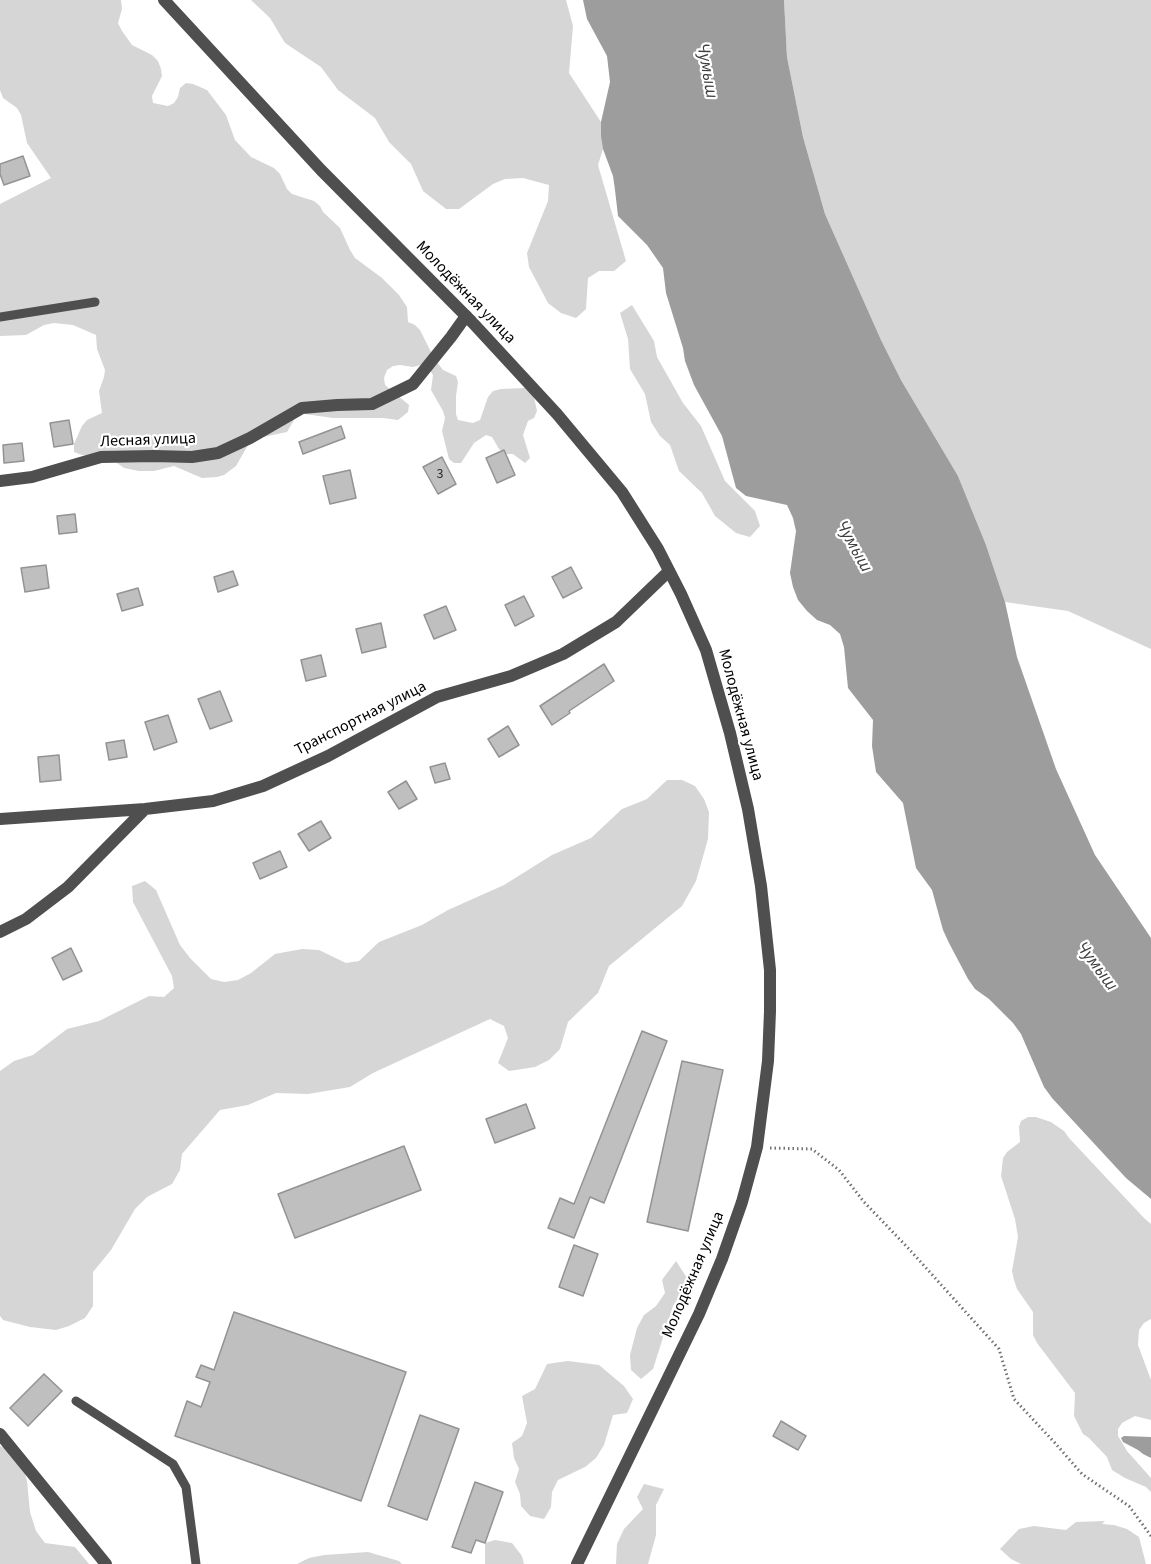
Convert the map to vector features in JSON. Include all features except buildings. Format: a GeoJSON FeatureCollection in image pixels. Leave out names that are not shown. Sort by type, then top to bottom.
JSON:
{"type":"FeatureCollection","features":[{"type":"Feature","properties":{"kind":"street","name":"Молодёжная улица"},"geometry":{"type":"LineString","coordinates":[[164,0],[321,170],[466,316],[557,414],[622,492],[669,571],[706,650],[720,693],[748,809],[761,886],[770,970],[768,1061],[757,1147],[742,1202],[699,1314],[577,1564]]}},
{"type":"Feature","properties":{"kind":"street","name":"Лесная улица"},"geometry":{"type":"LineString","coordinates":[[0,481],[32,477],[101,457],[192,457],[218,453],[250,438],[302,408],[372,404],[413,384],[466,316]]}},
{"type":"Feature","properties":{"kind":"street","name":"Транспортная улица"},"geometry":{"type":"LineString","coordinates":[[0,819],[145,809],[213,801],[263,786],[328,756],[437,697],[511,676],[563,654],[616,622],[669,571]]}},
{"type":"Feature","properties":{"kind":"street"},"geometry":{"type":"LineString","coordinates":[[0,932],[26,919],[68,887],[145,809]]}},
{"type":"Feature","properties":{"kind":"street"},"geometry":{"type":"LineString","coordinates":[[0,1434],[106,1564]]}},
{"type":"Feature","properties":{"kind":"lane"},"geometry":{"type":"LineString","coordinates":[[0,317],[95,302]]}},
{"type":"Feature","properties":{"kind":"lane"},"geometry":{"type":"LineString","coordinates":[[76,1401],[172,1464],[186,1487],[196,1564]]}},
{"type":"Feature","properties":{"kind":"path"},"geometry":{"type":"LineString","coordinates":[[757,1147],[812,1149],[839,1170],[864,1202],[999,1349],[1014,1400],[1082,1474],[1129,1506],[1151,1536]]}},
{"type":"Feature","properties":{"kind":"shaded area"},"geometry":{"type":"Polygon","coordinates":[[[0,0],[121,0],[122,9],[118,23],[122,31],[132,45],[152,55],[158,61],[161,69],[162,76],[152,96],[153,103],[168,106],[174,103],[180,88],[186,83],[207,90],[226,115],[235,140],[251,157],[274,168],[292,194],[314,201],[320,206],[323,212],[340,228],[355,258],[382,278],[399,295],[407,307],[408,322],[420,330],[434,358],[443,370],[456,376],[458,420],[473,423],[480,420],[488,397],[493,391],[525,388],[534,397],[537,411],[534,418],[528,421],[523,435],[530,458],[525,463],[513,454],[505,454],[492,437],[486,435],[474,443],[461,463],[454,463],[449,459],[442,431],[445,418],[431,390],[433,375],[425,364],[413,367],[393,366],[387,370],[384,378],[385,385],[409,405],[408,412],[398,420],[333,418],[298,413],[287,432],[263,437],[248,445],[236,466],[217,477],[202,478],[174,466],[154,471],[139,471],[124,468],[110,458],[74,452],[74,444],[82,426],[87,420],[102,413],[99,391],[105,370],[97,349],[96,335],[73,325],[54,323],[44,325],[26,335],[0,336],[0,204],[51,178],[27,143],[21,115],[17,108],[3,98],[0,90],[0,0]]]}},
{"type":"Feature","properties":{"kind":"shaded area"},"geometry":{"type":"Polygon","coordinates":[[[251,0],[566,0],[573,26],[569,73],[601,122],[603,149],[598,165],[626,261],[614,271],[599,271],[588,278],[586,309],[576,318],[561,313],[548,303],[529,267],[527,253],[548,201],[549,185],[523,178],[505,179],[493,184],[459,209],[446,209],[423,191],[411,164],[389,142],[375,118],[338,90],[321,67],[285,43],[270,18],[251,0]]]}},
{"type":"Feature","properties":{"kind":"shaded area"},"geometry":{"type":"Polygon","coordinates":[[[784,0],[1151,0],[1151,649],[1068,611],[1005,602],[986,545],[958,476],[901,380],[825,214],[803,137],[787,57],[784,0]]]}},
{"type":"Feature","properties":{"kind":"shaded area"},"geometry":{"type":"Polygon","coordinates":[[[632,305],[654,341],[657,357],[683,403],[701,426],[725,481],[755,511],[760,526],[750,537],[736,533],[715,516],[702,493],[679,471],[670,445],[660,436],[651,422],[645,394],[630,369],[628,339],[620,313],[632,305]]]}},
{"type":"Feature","properties":{"kind":"shaded area"},"geometry":{"type":"Polygon","coordinates":[[[667,780],[682,780],[695,786],[709,812],[708,839],[696,881],[682,906],[609,966],[598,993],[568,1022],[560,1049],[549,1060],[535,1067],[509,1071],[498,1063],[508,1038],[504,1026],[490,1019],[373,1073],[350,1087],[308,1094],[276,1093],[248,1105],[220,1110],[182,1154],[180,1170],[172,1184],[147,1197],[135,1209],[111,1250],[93,1272],[93,1306],[85,1318],[56,1330],[30,1327],[3,1320],[0,1316],[0,1071],[14,1061],[33,1055],[67,1029],[99,1021],[149,996],[164,997],[174,988],[172,976],[133,902],[132,886],[145,881],[156,890],[180,945],[211,979],[224,982],[238,980],[275,954],[302,949],[319,950],[346,963],[359,961],[379,942],[422,925],[448,910],[504,885],[552,855],[591,838],[622,809],[647,799],[667,780]]]}},
{"type":"Feature","properties":{"kind":"shaded area"},"geometry":{"type":"Polygon","coordinates":[[[1028,1117],[1051,1122],[1064,1131],[1151,1224],[1151,1319],[1139,1330],[1138,1345],[1151,1380],[1151,1420],[1135,1416],[1122,1423],[1118,1429],[1118,1436],[1127,1451],[1151,1478],[1151,1492],[1146,1487],[1112,1470],[1107,1457],[1083,1434],[1074,1416],[1075,1393],[1037,1343],[1033,1335],[1033,1312],[1017,1289],[1014,1280],[1012,1271],[1018,1237],[1015,1219],[1001,1176],[1003,1158],[1020,1142],[1019,1127],[1021,1121],[1028,1117]]]}},
{"type":"Feature","properties":{"kind":"shaded area"},"geometry":{"type":"Polygon","coordinates":[[[676,1261],[689,1281],[673,1306],[653,1369],[641,1379],[631,1370],[630,1355],[637,1328],[644,1315],[656,1306],[665,1293],[662,1280],[676,1261]]]}},
{"type":"Feature","properties":{"kind":"shaded area"},"geometry":{"type":"Polygon","coordinates":[[[568,1361],[599,1365],[624,1386],[633,1399],[627,1413],[613,1415],[604,1445],[596,1458],[585,1467],[558,1480],[552,1492],[551,1507],[544,1519],[530,1516],[521,1506],[520,1494],[515,1482],[519,1469],[514,1458],[512,1443],[522,1436],[527,1423],[522,1396],[535,1389],[547,1364],[568,1361]]]}},
{"type":"Feature","properties":{"kind":"shaded area"},"geometry":{"type":"Polygon","coordinates":[[[0,1446],[14,1451],[22,1464],[27,1481],[30,1512],[36,1531],[45,1543],[75,1547],[89,1564],[0,1564],[0,1446]]]}},
{"type":"Feature","properties":{"kind":"shaded area"},"geometry":{"type":"Polygon","coordinates":[[[644,1484],[664,1489],[656,1505],[656,1535],[648,1564],[616,1564],[617,1544],[624,1529],[643,1509],[637,1497],[644,1484]]]}},
{"type":"Feature","properties":{"kind":"shaded area"},"geometry":{"type":"Polygon","coordinates":[[[1105,1521],[1102,1524],[1127,1529],[1139,1537],[1146,1564],[1021,1564],[1000,1549],[1019,1529],[1034,1526],[1066,1530],[1076,1522],[1105,1521]]]}},
{"type":"Feature","properties":{"kind":"shaded area"},"geometry":{"type":"Polygon","coordinates":[[[495,1540],[512,1543],[522,1556],[524,1564],[485,1564],[485,1543],[495,1540]]]}},
{"type":"Feature","properties":{"kind":"shaded area"},"geometry":{"type":"Polygon","coordinates":[[[368,1552],[399,1561],[402,1564],[297,1564],[309,1558],[324,1555],[368,1552]]]}},
{"type":"Feature","properties":{"kind":"water","name":"Чумыш"},"geometry":{"type":"Polygon","coordinates":[[[583,0],[784,0],[787,57],[803,137],[825,214],[901,380],[958,476],[986,545],[1005,602],[1017,657],[1056,769],[1095,855],[1151,938],[1151,1199],[1126,1178],[1052,1098],[1044,1087],[1021,1034],[989,999],[975,989],[949,943],[932,890],[916,868],[903,803],[876,772],[872,746],[873,720],[848,688],[844,647],[840,634],[807,611],[798,600],[793,587],[790,573],[796,531],[793,518],[787,505],[746,496],[736,488],[722,436],[694,385],[685,361],[666,293],[663,268],[647,245],[618,216],[613,176],[603,149],[601,136],[601,122],[610,82],[607,56],[587,19],[583,0]]]}},
{"type":"Feature","properties":{"kind":"water"},"geometry":{"type":"Polygon","coordinates":[[[1124,1436],[1151,1437],[1151,1458],[1123,1442],[1121,1438],[1124,1436]]]}}]}
